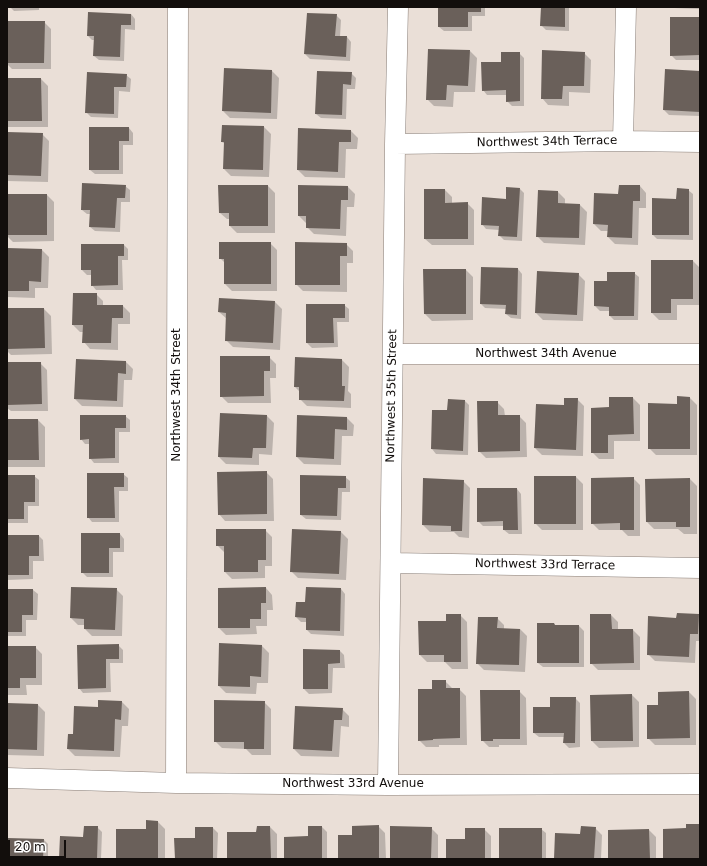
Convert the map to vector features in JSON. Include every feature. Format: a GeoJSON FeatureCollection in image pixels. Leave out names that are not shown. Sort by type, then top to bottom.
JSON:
{"type":"FeatureCollection","features":[{"type":"Feature","properties":{"kind":"street","name":"Northwest 34th Street"},"geometry":{"type":"LineString","coordinates":[[176,783],[178,7]]}},
{"type":"Feature","properties":{"kind":"street","name":"Northwest 35th Street"},"geometry":{"type":"LineString","coordinates":[[388,784],[392,354],[398,7]]}},
{"type":"Feature","properties":{"kind":"street"},"geometry":{"type":"LineString","coordinates":[[623,141],[626,7]]}},
{"type":"Feature","properties":{"kind":"street","name":"Northwest 34th Terrace"},"geometry":{"type":"LineString","coordinates":[[395,144],[623,141],[700,142]]}},
{"type":"Feature","properties":{"kind":"street","name":"Northwest 34th Avenue"},"geometry":{"type":"LineString","coordinates":[[392,354],[700,354]]}},
{"type":"Feature","properties":{"kind":"street","name":"Northwest 33rd Terrace"},"geometry":{"type":"LineString","coordinates":[[390,563],[700,568]]}},
{"type":"Feature","properties":{"kind":"street","name":"Northwest 33rd Avenue"},"geometry":{"type":"LineString","coordinates":[[7,778],[176,783],[700,784]]}},
{"type":"Feature","properties":{"kind":"building"},"geometry":{"type":"Polygon","coordinates":[[[438,7],[481,7],[481,12],[468,12],[468,27],[438,27],[438,7]]]}},
{"type":"Feature","properties":{"kind":"building"},"geometry":{"type":"Polygon","coordinates":[[[541,7],[565,7],[565,27],[540,26],[541,7]]]}},
{"type":"Feature","properties":{"kind":"building"},"geometry":{"type":"Polygon","coordinates":[[[88,12],[131,14],[131,25],[121,25],[120,57],[93,56],[94,36],[87,36],[88,12]]]}},
{"type":"Feature","properties":{"kind":"building"},"geometry":{"type":"Polygon","coordinates":[[[307,13],[337,14],[335,36],[347,36],[346,57],[304,54],[307,13]]]}},
{"type":"Feature","properties":{"kind":"building"},"geometry":{"type":"Polygon","coordinates":[[[670,17],[700,17],[700,55],[670,56],[670,17]]]}},
{"type":"Feature","properties":{"kind":"building"},"geometry":{"type":"Polygon","coordinates":[[[7,21],[45,21],[44,63],[7,63],[7,21]]]}},
{"type":"Feature","properties":{"kind":"building"},"geometry":{"type":"Polygon","coordinates":[[[428,49],[470,50],[468,86],[447,85],[446,100],[426,100],[428,49]]]}},
{"type":"Feature","properties":{"kind":"building"},"geometry":{"type":"Polygon","coordinates":[[[542,50],[585,52],[584,86],[563,86],[562,99],[541,99],[542,50]]]}},
{"type":"Feature","properties":{"kind":"building"},"geometry":{"type":"Polygon","coordinates":[[[501,52],[520,52],[520,101],[506,102],[506,90],[482,91],[481,62],[501,62],[501,52]]]}},
{"type":"Feature","properties":{"kind":"building"},"geometry":{"type":"Polygon","coordinates":[[[224,68],[272,70],[271,113],[222,111],[224,68]]]}},
{"type":"Feature","properties":{"kind":"building"},"geometry":{"type":"Polygon","coordinates":[[[665,69],[700,71],[700,112],[663,110],[665,69]]]}},
{"type":"Feature","properties":{"kind":"building"},"geometry":{"type":"Polygon","coordinates":[[[317,71],[352,72],[351,85],[343,84],[342,115],[315,114],[317,71]]]}},
{"type":"Feature","properties":{"kind":"building"},"geometry":{"type":"Polygon","coordinates":[[[87,72],[127,74],[126,87],[114,87],[114,114],[85,113],[87,72]]]}},
{"type":"Feature","properties":{"kind":"building"},"geometry":{"type":"Polygon","coordinates":[[[7,78],[41,78],[42,121],[7,121],[7,78]]]}},
{"type":"Feature","properties":{"kind":"building"},"geometry":{"type":"Polygon","coordinates":[[[222,125],[264,126],[263,170],[223,169],[224,142],[221,142],[222,125]]]}},
{"type":"Feature","properties":{"kind":"building"},"geometry":{"type":"Polygon","coordinates":[[[89,127],[129,127],[129,141],[119,141],[119,170],[89,170],[89,127]]]}},
{"type":"Feature","properties":{"kind":"building"},"geometry":{"type":"Polygon","coordinates":[[[298,128],[351,130],[351,142],[339,142],[338,172],[297,170],[298,128]]]}},
{"type":"Feature","properties":{"kind":"building"},"geometry":{"type":"Polygon","coordinates":[[[7,132],[43,133],[41,176],[7,175],[7,132]]]}},
{"type":"Feature","properties":{"kind":"building"},"geometry":{"type":"Polygon","coordinates":[[[82,183],[126,185],[125,198],[117,198],[115,228],[89,227],[90,210],[81,210],[82,183]]]}},
{"type":"Feature","properties":{"kind":"building"},"geometry":{"type":"Polygon","coordinates":[[[218,185],[268,185],[268,226],[229,226],[229,213],[219,213],[218,185]]]}},
{"type":"Feature","properties":{"kind":"building"},"geometry":{"type":"Polygon","coordinates":[[[298,185],[348,186],[348,200],[341,200],[340,229],[306,228],[306,216],[298,216],[298,185]]]}},
{"type":"Feature","properties":{"kind":"building"},"geometry":{"type":"Polygon","coordinates":[[[619,185],[640,185],[640,201],[633,201],[632,238],[607,237],[608,225],[593,224],[594,193],[618,194],[619,185]]]}},
{"type":"Feature","properties":{"kind":"building"},"geometry":{"type":"Polygon","coordinates":[[[506,187],[520,188],[517,237],[498,236],[499,226],[481,225],[482,197],[506,199],[506,187]]]}},
{"type":"Feature","properties":{"kind":"building"},"geometry":{"type":"Polygon","coordinates":[[[677,188],[689,189],[689,235],[652,235],[652,198],[676,199],[677,188]]]}},
{"type":"Feature","properties":{"kind":"building"},"geometry":{"type":"Polygon","coordinates":[[[424,189],[445,189],[445,203],[468,202],[468,239],[424,239],[424,189]]]}},
{"type":"Feature","properties":{"kind":"building"},"geometry":{"type":"Polygon","coordinates":[[[538,190],[558,191],[558,203],[580,204],[579,238],[536,237],[538,190]]]}},
{"type":"Feature","properties":{"kind":"building"},"geometry":{"type":"Polygon","coordinates":[[[7,194],[47,194],[47,235],[7,235],[7,194]]]}},
{"type":"Feature","properties":{"kind":"building"},"geometry":{"type":"Polygon","coordinates":[[[219,242],[271,242],[271,284],[224,284],[224,259],[219,259],[219,242]]]}},
{"type":"Feature","properties":{"kind":"building"},"geometry":{"type":"Polygon","coordinates":[[[295,242],[347,243],[347,256],[340,256],[340,285],[295,285],[295,242]]]}},
{"type":"Feature","properties":{"kind":"building"},"geometry":{"type":"Polygon","coordinates":[[[81,244],[124,244],[124,256],[118,256],[118,285],[91,286],[91,270],[81,270],[81,244]]]}},
{"type":"Feature","properties":{"kind":"building"},"geometry":{"type":"Polygon","coordinates":[[[7,248],[42,249],[41,282],[29,281],[29,291],[7,291],[7,248]]]}},
{"type":"Feature","properties":{"kind":"building"},"geometry":{"type":"Polygon","coordinates":[[[651,260],[693,260],[693,299],[671,299],[671,313],[651,313],[651,260]]]}},
{"type":"Feature","properties":{"kind":"building"},"geometry":{"type":"Polygon","coordinates":[[[481,267],[518,268],[517,315],[505,314],[506,305],[480,304],[481,267]]]}},
{"type":"Feature","properties":{"kind":"building"},"geometry":{"type":"Polygon","coordinates":[[[423,269],[466,269],[466,314],[424,314],[423,269]]]}},
{"type":"Feature","properties":{"kind":"building"},"geometry":{"type":"Polygon","coordinates":[[[537,271],[579,273],[577,315],[535,313],[537,271]]]}},
{"type":"Feature","properties":{"kind":"building"},"geometry":{"type":"Polygon","coordinates":[[[607,272],[635,272],[634,316],[609,316],[609,307],[594,306],[594,281],[607,281],[607,272]]]}},
{"type":"Feature","properties":{"kind":"building"},"geometry":{"type":"Polygon","coordinates":[[[73,293],[97,293],[97,305],[123,305],[123,318],[112,318],[111,343],[82,343],[83,325],[72,325],[73,293]]]}},
{"type":"Feature","properties":{"kind":"building"},"geometry":{"type":"Polygon","coordinates":[[[219,298],[275,301],[273,343],[225,341],[226,313],[218,312],[219,298]]]}},
{"type":"Feature","properties":{"kind":"building"},"geometry":{"type":"Polygon","coordinates":[[[306,304],[345,304],[345,318],[333,318],[334,343],[306,343],[306,304]]]}},
{"type":"Feature","properties":{"kind":"building"},"geometry":{"type":"Polygon","coordinates":[[[7,308],[44,308],[45,348],[7,349],[7,308]]]}},
{"type":"Feature","properties":{"kind":"building"},"geometry":{"type":"Polygon","coordinates":[[[220,356],[270,356],[270,371],[264,371],[264,396],[220,397],[220,356]]]}},
{"type":"Feature","properties":{"kind":"building"},"geometry":{"type":"Polygon","coordinates":[[[295,357],[342,359],[342,386],[345,386],[344,401],[299,400],[299,387],[294,387],[295,357]]]}},
{"type":"Feature","properties":{"kind":"building"},"geometry":{"type":"Polygon","coordinates":[[[76,359],[126,361],[126,374],[118,373],[117,401],[74,399],[76,359]]]}},
{"type":"Feature","properties":{"kind":"building"},"geometry":{"type":"Polygon","coordinates":[[[7,362],[41,362],[42,404],[7,405],[7,362]]]}},
{"type":"Feature","properties":{"kind":"building"},"geometry":{"type":"Polygon","coordinates":[[[677,396],[690,397],[690,449],[648,449],[648,403],[677,404],[677,396]]]}},
{"type":"Feature","properties":{"kind":"building"},"geometry":{"type":"Polygon","coordinates":[[[609,397],[633,397],[634,434],[608,435],[608,453],[591,453],[591,408],[609,407],[609,397]]]}},
{"type":"Feature","properties":{"kind":"building"},"geometry":{"type":"Polygon","coordinates":[[[564,398],[578,398],[576,450],[534,448],[536,404],[564,405],[564,398]]]}},
{"type":"Feature","properties":{"kind":"building"},"geometry":{"type":"Polygon","coordinates":[[[448,399],[465,400],[463,451],[431,449],[432,410],[447,410],[448,399]]]}},
{"type":"Feature","properties":{"kind":"building"},"geometry":{"type":"Polygon","coordinates":[[[477,401],[498,401],[498,415],[520,415],[520,451],[478,452],[477,401]]]}},
{"type":"Feature","properties":{"kind":"building"},"geometry":{"type":"Polygon","coordinates":[[[220,413],[267,415],[266,448],[253,448],[252,458],[218,457],[220,413]]]}},
{"type":"Feature","properties":{"kind":"building"},"geometry":{"type":"Polygon","coordinates":[[[80,415],[126,415],[126,428],[115,428],[115,458],[89,459],[89,439],[80,440],[80,415]]]}},
{"type":"Feature","properties":{"kind":"building"},"geometry":{"type":"Polygon","coordinates":[[[297,415],[347,417],[347,430],[335,429],[334,459],[296,457],[297,415]]]}},
{"type":"Feature","properties":{"kind":"building"},"geometry":{"type":"Polygon","coordinates":[[[7,419],[38,419],[39,460],[7,460],[7,419]]]}},
{"type":"Feature","properties":{"kind":"building"},"geometry":{"type":"Polygon","coordinates":[[[267,471],[267,514],[218,515],[217,472],[267,471]]]}},
{"type":"Feature","properties":{"kind":"building"},"geometry":{"type":"Polygon","coordinates":[[[87,473],[124,473],[124,487],[114,487],[115,518],[87,518],[87,473]]]}},
{"type":"Feature","properties":{"kind":"building"},"geometry":{"type":"Polygon","coordinates":[[[7,475],[35,475],[35,502],[24,502],[24,519],[7,519],[7,475]]]}},
{"type":"Feature","properties":{"kind":"building"},"geometry":{"type":"Polygon","coordinates":[[[300,475],[346,476],[346,488],[338,488],[337,516],[300,515],[300,475]]]}},
{"type":"Feature","properties":{"kind":"building"},"geometry":{"type":"Polygon","coordinates":[[[534,476],[576,476],[576,524],[534,524],[534,476]]]}},
{"type":"Feature","properties":{"kind":"building"},"geometry":{"type":"Polygon","coordinates":[[[634,477],[634,530],[620,530],[620,523],[591,524],[591,478],[634,477]]]}},
{"type":"Feature","properties":{"kind":"building"},"geometry":{"type":"Polygon","coordinates":[[[423,478],[464,480],[462,531],[451,531],[451,526],[422,525],[423,478]]]}},
{"type":"Feature","properties":{"kind":"building"},"geometry":{"type":"Polygon","coordinates":[[[690,478],[690,527],[676,527],[676,522],[646,522],[645,479],[690,478]]]}},
{"type":"Feature","properties":{"kind":"building"},"geometry":{"type":"Polygon","coordinates":[[[477,488],[517,488],[518,530],[503,530],[503,521],[477,522],[477,488]]]}},
{"type":"Feature","properties":{"kind":"building"},"geometry":{"type":"Polygon","coordinates":[[[216,529],[266,529],[266,560],[258,560],[258,572],[224,572],[224,546],[216,546],[216,529]]]}},
{"type":"Feature","properties":{"kind":"building"},"geometry":{"type":"Polygon","coordinates":[[[292,529],[341,531],[339,574],[290,572],[292,529]]]}},
{"type":"Feature","properties":{"kind":"building"},"geometry":{"type":"Polygon","coordinates":[[[81,533],[120,533],[120,548],[109,548],[109,573],[81,573],[81,533]]]}},
{"type":"Feature","properties":{"kind":"building"},"geometry":{"type":"Polygon","coordinates":[[[7,535],[39,535],[39,556],[29,556],[29,575],[7,575],[7,535]]]}},
{"type":"Feature","properties":{"kind":"building"},"geometry":{"type":"Polygon","coordinates":[[[71,587],[117,588],[115,630],[84,629],[84,619],[70,618],[71,587]]]}},
{"type":"Feature","properties":{"kind":"building"},"geometry":{"type":"Polygon","coordinates":[[[266,587],[266,603],[261,603],[261,619],[250,619],[250,628],[218,628],[218,588],[266,587]]]}},
{"type":"Feature","properties":{"kind":"building"},"geometry":{"type":"Polygon","coordinates":[[[306,587],[341,588],[340,631],[306,630],[306,618],[295,617],[296,602],[305,602],[306,587]]]}},
{"type":"Feature","properties":{"kind":"building"},"geometry":{"type":"Polygon","coordinates":[[[7,589],[33,589],[33,615],[22,615],[22,632],[7,632],[7,589]]]}},
{"type":"Feature","properties":{"kind":"building"},"geometry":{"type":"Polygon","coordinates":[[[677,613],[699,614],[698,634],[690,634],[689,657],[647,655],[648,616],[676,618],[677,613]]]}},
{"type":"Feature","properties":{"kind":"building"},"geometry":{"type":"Polygon","coordinates":[[[446,614],[461,614],[461,662],[444,662],[444,655],[419,655],[418,621],[446,621],[446,614]]]}},
{"type":"Feature","properties":{"kind":"building"},"geometry":{"type":"Polygon","coordinates":[[[590,614],[611,614],[612,629],[633,629],[634,663],[590,664],[590,614]]]}},
{"type":"Feature","properties":{"kind":"building"},"geometry":{"type":"Polygon","coordinates":[[[478,617],[498,617],[497,628],[520,629],[519,665],[476,664],[478,617]]]}},
{"type":"Feature","properties":{"kind":"building"},"geometry":{"type":"Polygon","coordinates":[[[537,623],[579,625],[579,663],[537,663],[537,623]]]}},
{"type":"Feature","properties":{"kind":"building"},"geometry":{"type":"Polygon","coordinates":[[[219,643],[262,645],[261,677],[250,676],[250,687],[218,686],[219,643]]]}},
{"type":"Feature","properties":{"kind":"building"},"geometry":{"type":"Polygon","coordinates":[[[119,644],[119,659],[106,659],[106,688],[78,689],[77,645],[119,644]]]}},
{"type":"Feature","properties":{"kind":"building"},"geometry":{"type":"Polygon","coordinates":[[[7,646],[36,646],[36,678],[20,678],[20,688],[7,688],[7,646]]]}},
{"type":"Feature","properties":{"kind":"building"},"geometry":{"type":"Polygon","coordinates":[[[303,649],[340,650],[340,663],[328,664],[328,689],[303,689],[303,649]]]}},
{"type":"Feature","properties":{"kind":"building"},"geometry":{"type":"Polygon","coordinates":[[[432,680],[446,680],[446,688],[460,688],[460,738],[418,741],[418,689],[432,689],[432,680]]]}},
{"type":"Feature","properties":{"kind":"building"},"geometry":{"type":"Polygon","coordinates":[[[480,690],[520,690],[520,739],[493,739],[493,741],[481,741],[480,690]]]}},
{"type":"Feature","properties":{"kind":"building"},"geometry":{"type":"Polygon","coordinates":[[[689,691],[690,738],[647,739],[647,705],[658,705],[658,692],[689,691]]]}},
{"type":"Feature","properties":{"kind":"building"},"geometry":{"type":"Polygon","coordinates":[[[632,694],[633,741],[591,741],[590,695],[632,694]]]}},
{"type":"Feature","properties":{"kind":"building"},"geometry":{"type":"Polygon","coordinates":[[[550,697],[576,697],[575,743],[563,743],[564,733],[533,733],[533,707],[550,707],[550,697]]]}},
{"type":"Feature","properties":{"kind":"building"},"geometry":{"type":"Polygon","coordinates":[[[98,700],[122,701],[121,720],[115,719],[114,751],[67,749],[68,734],[73,734],[74,706],[98,707],[98,700]]]}},
{"type":"Feature","properties":{"kind":"building"},"geometry":{"type":"Polygon","coordinates":[[[214,700],[265,701],[264,749],[244,749],[244,742],[214,742],[214,700]]]}},
{"type":"Feature","properties":{"kind":"building"},"geometry":{"type":"Polygon","coordinates":[[[7,703],[38,704],[37,750],[7,749],[7,703]]]}},
{"type":"Feature","properties":{"kind":"building"},"geometry":{"type":"Polygon","coordinates":[[[295,706],[343,708],[342,720],[334,720],[332,751],[293,749],[295,706]]]}},
{"type":"Feature","properties":{"kind":"building"},"geometry":{"type":"Polygon","coordinates":[[[146,820],[158,821],[158,859],[116,859],[116,829],[146,829],[146,820]]]}},
{"type":"Feature","properties":{"kind":"building"},"geometry":{"type":"Polygon","coordinates":[[[686,824],[700,824],[700,859],[663,859],[663,829],[686,828],[686,824]]]}},
{"type":"Feature","properties":{"kind":"building"},"geometry":{"type":"Polygon","coordinates":[[[379,825],[379,859],[338,859],[338,835],[352,835],[352,826],[379,825]]]}},
{"type":"Feature","properties":{"kind":"building"},"geometry":{"type":"Polygon","coordinates":[[[84,826],[98,826],[97,859],[59,859],[60,836],[83,837],[84,826]]]}},
{"type":"Feature","properties":{"kind":"building"},"geometry":{"type":"Polygon","coordinates":[[[257,826],[270,826],[271,859],[227,859],[227,832],[256,832],[257,826]]]}},
{"type":"Feature","properties":{"kind":"building"},"geometry":{"type":"Polygon","coordinates":[[[308,826],[322,826],[322,859],[284,859],[284,837],[308,836],[308,826]]]}},
{"type":"Feature","properties":{"kind":"building"},"geometry":{"type":"Polygon","coordinates":[[[390,826],[432,827],[431,859],[390,859],[390,826]]]}},
{"type":"Feature","properties":{"kind":"building"},"geometry":{"type":"Polygon","coordinates":[[[581,826],[596,827],[594,859],[554,859],[555,833],[580,834],[581,826]]]}},
{"type":"Feature","properties":{"kind":"building"},"geometry":{"type":"Polygon","coordinates":[[[195,827],[213,827],[213,859],[175,859],[174,838],[195,838],[195,827]]]}},
{"type":"Feature","properties":{"kind":"building"},"geometry":{"type":"Polygon","coordinates":[[[465,828],[485,828],[485,859],[446,859],[446,839],[465,839],[465,828]]]}},
{"type":"Feature","properties":{"kind":"building"},"geometry":{"type":"Polygon","coordinates":[[[499,828],[542,828],[542,859],[499,859],[499,828]]]}},
{"type":"Feature","properties":{"kind":"building"},"geometry":{"type":"Polygon","coordinates":[[[649,829],[650,859],[608,859],[608,830],[649,829]]]}},
{"type":"Feature","properties":{"kind":"building"},"geometry":{"type":"Polygon","coordinates":[[[7,838],[44,839],[43,859],[7,859],[7,838]]]}}]}
